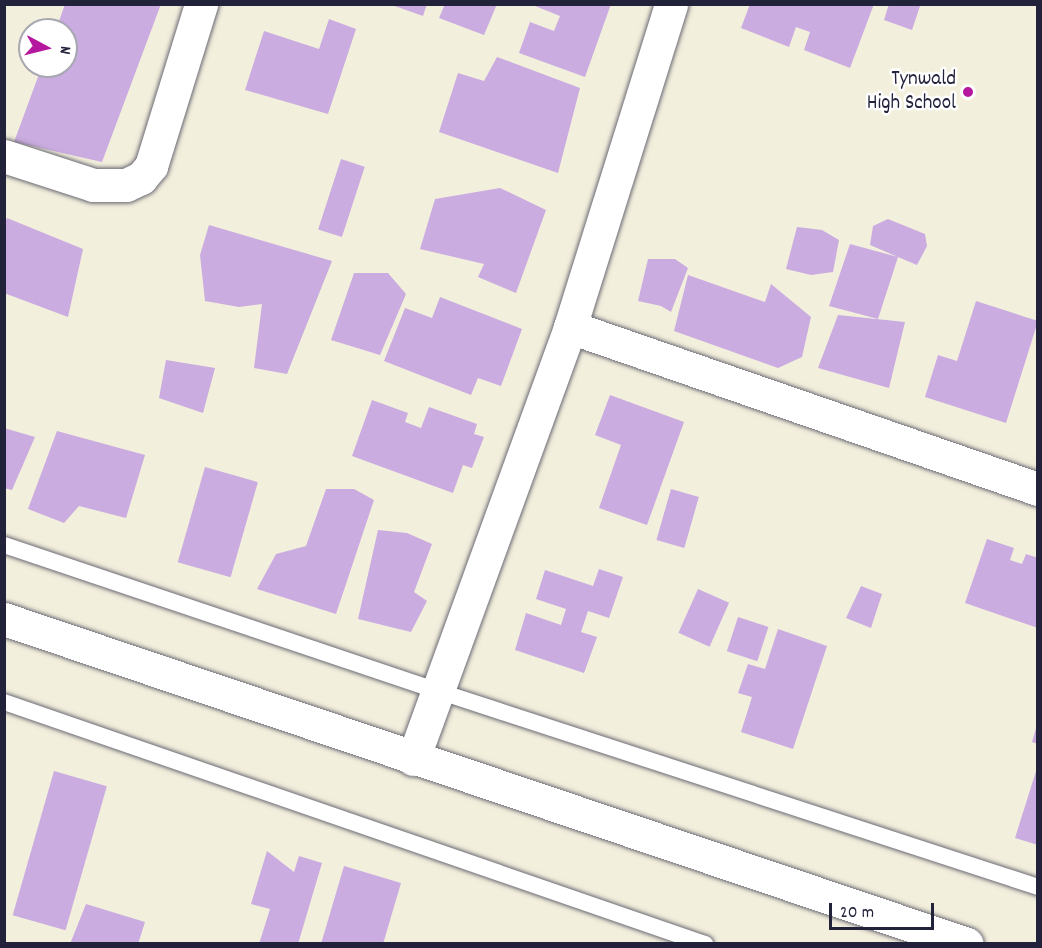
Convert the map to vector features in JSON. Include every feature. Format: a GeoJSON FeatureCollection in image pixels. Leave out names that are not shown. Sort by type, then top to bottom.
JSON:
{"type":"FeatureCollection","features":[{"type":"Feature","properties":{"kind":"street"},"geometry":{"type":"LineString","coordinates":[[4,156],[93,185],[126,185],[141,178],[151,166],[201,4]]}},
{"type":"Feature","properties":{"kind":"street"},"geometry":{"type":"LineString","coordinates":[[413,759],[570,327],[671,4]]}},
{"type":"Feature","properties":{"kind":"street"},"geometry":{"type":"LineString","coordinates":[[570,327],[1038,489]]}},
{"type":"Feature","properties":{"kind":"street"},"geometry":{"type":"LineString","coordinates":[[4,619],[413,759],[967,944]]}},
{"type":"Feature","properties":{"kind":"lane"},"geometry":{"type":"LineString","coordinates":[[4,544],[438,691],[1038,887]]}},
{"type":"Feature","properties":{"kind":"lane"},"geometry":{"type":"LineString","coordinates":[[4,702],[705,944]]}},
{"type":"Feature","properties":{"kind":"building"},"geometry":{"type":"Polygon","coordinates":[[[65,4],[161,4],[102,162],[14,142],[38,78],[78,78],[78,18],[60,18],[65,4]]]}},
{"type":"Feature","properties":{"kind":"building"},"geometry":{"type":"Polygon","coordinates":[[[389,4],[427,4],[423,16],[389,4]]]}},
{"type":"Feature","properties":{"kind":"building"},"geometry":{"type":"Polygon","coordinates":[[[445,4],[497,4],[484,35],[439,18],[445,4]]]}},
{"type":"Feature","properties":{"kind":"building"},"geometry":{"type":"Polygon","coordinates":[[[530,4],[611,4],[585,77],[519,53],[530,22],[554,31],[560,16],[530,4]]]}},
{"type":"Feature","properties":{"kind":"building"},"geometry":{"type":"Polygon","coordinates":[[[750,4],[874,4],[850,68],[804,50],[810,32],[796,27],[789,47],[741,28],[750,4]]]}},
{"type":"Feature","properties":{"kind":"building"},"geometry":{"type":"Polygon","coordinates":[[[889,4],[920,6],[912,30],[884,20],[889,4]]]}},
{"type":"Feature","properties":{"kind":"building"},"geometry":{"type":"Polygon","coordinates":[[[329,19],[356,29],[328,114],[245,90],[264,31],[319,49],[329,19]]]}},
{"type":"Feature","properties":{"kind":"building"},"geometry":{"type":"Polygon","coordinates":[[[497,57],[580,88],[558,173],[439,132],[458,73],[484,81],[497,57]]]}},
{"type":"Feature","properties":{"kind":"building"},"geometry":{"type":"Polygon","coordinates":[[[341,159],[365,167],[342,237],[318,229],[341,159]]]}},
{"type":"Feature","properties":{"kind":"building"},"geometry":{"type":"Polygon","coordinates":[[[500,188],[546,210],[516,293],[478,277],[484,264],[420,249],[435,199],[500,188]]]}},
{"type":"Feature","properties":{"kind":"building"},"geometry":{"type":"Polygon","coordinates":[[[7,218],[83,249],[68,317],[4,293],[4,225],[7,218]]]}},
{"type":"Feature","properties":{"kind":"building"},"geometry":{"type":"Polygon","coordinates":[[[888,219],[925,234],[927,246],[917,265],[870,245],[873,226],[888,219]]]}},
{"type":"Feature","properties":{"kind":"building"},"geometry":{"type":"Polygon","coordinates":[[[209,225],[332,261],[287,374],[254,368],[262,304],[239,307],[205,301],[200,255],[209,225]]]}},
{"type":"Feature","properties":{"kind":"building"},"geometry":{"type":"Polygon","coordinates":[[[797,227],[822,230],[839,240],[833,272],[811,275],[786,269],[797,227]]]}},
{"type":"Feature","properties":{"kind":"building"},"geometry":{"type":"Polygon","coordinates":[[[850,244],[898,257],[878,319],[829,306],[850,244]]]}},
{"type":"Feature","properties":{"kind":"building"},"geometry":{"type":"Polygon","coordinates":[[[648,259],[675,259],[688,268],[671,312],[661,306],[638,301],[648,259]]]}},
{"type":"Feature","properties":{"kind":"building"},"geometry":{"type":"Polygon","coordinates":[[[354,273],[388,273],[406,294],[380,355],[331,340],[354,273]]]}},
{"type":"Feature","properties":{"kind":"building"},"geometry":{"type":"Polygon","coordinates":[[[688,275],[765,302],[771,284],[811,317],[802,357],[778,368],[674,331],[688,275]]]}},
{"type":"Feature","properties":{"kind":"building"},"geometry":{"type":"Polygon","coordinates":[[[440,297],[522,329],[501,386],[478,378],[471,395],[384,361],[405,308],[432,318],[440,297]]]}},
{"type":"Feature","properties":{"kind":"building"},"geometry":{"type":"Polygon","coordinates":[[[976,301],[1038,321],[1006,423],[925,397],[938,355],[957,361],[976,301]]]}},
{"type":"Feature","properties":{"kind":"building"},"geometry":{"type":"Polygon","coordinates":[[[838,315],[905,322],[889,388],[818,368],[838,315]]]}},
{"type":"Feature","properties":{"kind":"building"},"geometry":{"type":"Polygon","coordinates":[[[166,360],[215,368],[203,413],[159,398],[166,360]]]}},
{"type":"Feature","properties":{"kind":"building"},"geometry":{"type":"Polygon","coordinates":[[[610,395],[684,422],[647,525],[599,508],[621,445],[595,435],[610,395]]]}},
{"type":"Feature","properties":{"kind":"building"},"geometry":{"type":"Polygon","coordinates":[[[372,400],[408,413],[405,422],[421,428],[429,407],[477,424],[474,434],[484,437],[472,468],[463,465],[453,493],[352,456],[372,400]]]}},
{"type":"Feature","properties":{"kind":"building"},"geometry":{"type":"Polygon","coordinates":[[[4,428],[35,437],[12,490],[4,488],[4,428]]]}},
{"type":"Feature","properties":{"kind":"building"},"geometry":{"type":"Polygon","coordinates":[[[57,431],[145,455],[126,518],[79,506],[64,523],[28,509],[57,431]]]}},
{"type":"Feature","properties":{"kind":"building"},"geometry":{"type":"Polygon","coordinates":[[[205,467],[258,482],[231,577],[178,562],[205,467]]]}},
{"type":"Feature","properties":{"kind":"building"},"geometry":{"type":"Polygon","coordinates":[[[326,489],[354,489],[374,500],[336,614],[257,589],[276,554],[306,546],[326,489]]]}},
{"type":"Feature","properties":{"kind":"building"},"geometry":{"type":"Polygon","coordinates":[[[671,489],[699,497],[684,548],[656,540],[671,489]]]}},
{"type":"Feature","properties":{"kind":"building"},"geometry":{"type":"Polygon","coordinates":[[[378,530],[407,533],[432,544],[414,592],[427,601],[411,632],[358,619],[378,530]]]}},
{"type":"Feature","properties":{"kind":"building"},"geometry":{"type":"Polygon","coordinates":[[[987,539],[1014,548],[1010,560],[1022,564],[1026,554],[1038,558],[1038,628],[965,603],[987,539]]]}},
{"type":"Feature","properties":{"kind":"building"},"geometry":{"type":"Polygon","coordinates":[[[599,569],[623,577],[609,618],[588,611],[581,632],[597,637],[584,673],[515,650],[526,613],[561,625],[566,609],[536,599],[545,570],[593,586],[599,569]]]}},
{"type":"Feature","properties":{"kind":"building"},"geometry":{"type":"Polygon","coordinates":[[[861,586],[882,594],[871,628],[846,618],[861,586]]]}},
{"type":"Feature","properties":{"kind":"building"},"geometry":{"type":"Polygon","coordinates":[[[698,589],[729,603],[710,647],[678,633],[698,589]]]}},
{"type":"Feature","properties":{"kind":"building"},"geometry":{"type":"Polygon","coordinates":[[[738,617],[768,627],[757,661],[727,651],[738,617]]]}},
{"type":"Feature","properties":{"kind":"building"},"geometry":{"type":"Polygon","coordinates":[[[778,629],[827,646],[793,749],[741,732],[752,697],[738,693],[748,664],[765,669],[778,629]]]}},
{"type":"Feature","properties":{"kind":"building"},"geometry":{"type":"Polygon","coordinates":[[[1038,725],[1038,744],[1032,742],[1038,725]]]}},
{"type":"Feature","properties":{"kind":"building"},"geometry":{"type":"Polygon","coordinates":[[[1038,768],[1038,845],[1015,838],[1038,768]]]}},
{"type":"Feature","properties":{"kind":"building"},"geometry":{"type":"Polygon","coordinates":[[[54,771],[107,786],[66,930],[13,915],[54,771]]]}},
{"type":"Feature","properties":{"kind":"building"},"geometry":{"type":"Polygon","coordinates":[[[267,851],[294,872],[299,856],[322,863],[298,944],[259,944],[270,909],[251,904],[267,851]]]}},
{"type":"Feature","properties":{"kind":"building"},"geometry":{"type":"Polygon","coordinates":[[[344,866],[401,883],[383,944],[321,944],[344,866]]]}},
{"type":"Feature","properties":{"kind":"building"},"geometry":{"type":"Polygon","coordinates":[[[86,904],[145,922],[138,944],[70,944],[86,904]]]}},
{"type":"Feature","properties":{"kind":"place","name":"Tynwald High School"},"geometry":{"type":"Point","coordinates":[968,92]}}]}
